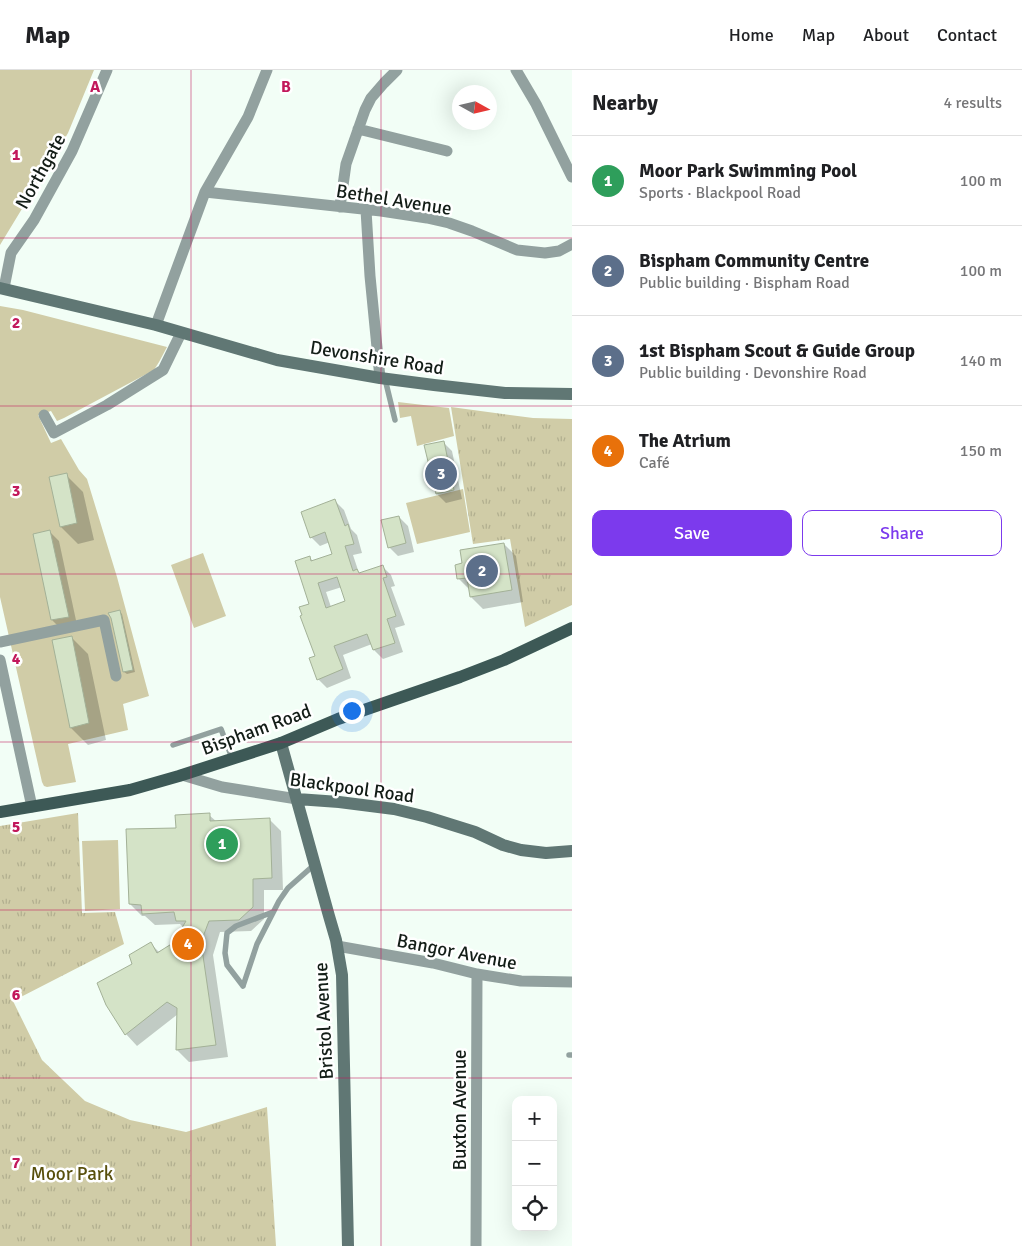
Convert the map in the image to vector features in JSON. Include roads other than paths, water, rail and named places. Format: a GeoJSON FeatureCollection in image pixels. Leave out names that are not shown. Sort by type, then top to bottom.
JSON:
{"type":"FeatureCollection","features":[{"type":"Feature","properties":{"kind":"main road","name":"Bispham Road"},"geometry":{"type":"LineString","coordinates":[[0,812],[130,790],[182,775],[281,743],[338,719],[457,678],[504,660],[572,628]]}},
{"type":"Feature","properties":{"kind":"street","name":"Northgate"},"geometry":{"type":"LineString","coordinates":[[2,288],[11,252],[34,220],[72,151],[107,70]]}},
{"type":"Feature","properties":{"kind":"street"},"geometry":{"type":"LineString","coordinates":[[156,325],[205,192],[248,116],[267,70]]}},
{"type":"Feature","properties":{"kind":"street"},"geometry":{"type":"LineString","coordinates":[[340,207],[346,164],[358,128],[371,98],[397,70]]}},
{"type":"Feature","properties":{"kind":"street"},"geometry":{"type":"LineString","coordinates":[[516,70],[568,156],[572,176]]}},
{"type":"Feature","properties":{"kind":"street"},"geometry":{"type":"LineString","coordinates":[[358,128],[448,151]]}},
{"type":"Feature","properties":{"kind":"street","name":"Bethel Avenue"},"geometry":{"type":"LineString","coordinates":[[205,192],[427,218],[449,223],[517,250],[545,253],[559,251],[572,244]]}},
{"type":"Feature","properties":{"kind":"street"},"geometry":{"type":"LineString","coordinates":[[366,210],[370,276],[383,378]]}},
{"type":"Feature","properties":{"kind":"street","name":"Devonshire Road"},"geometry":{"type":"LineString","coordinates":[[2,288],[156,325],[277,360],[434,385],[505,393],[572,394]]}},
{"type":"Feature","properties":{"kind":"street"},"geometry":{"type":"LineString","coordinates":[[44,416],[54,433],[107,405],[163,370],[181,333]]}},
{"type":"Feature","properties":{"kind":"street"},"geometry":{"type":"LineString","coordinates":[[0,642],[104,620],[116,676]]}},
{"type":"Feature","properties":{"kind":"street"},"geometry":{"type":"LineString","coordinates":[[0,660],[32,807]]}},
{"type":"Feature","properties":{"kind":"street","name":"Bristol Avenue"},"geometry":{"type":"LineString","coordinates":[[281,743],[337,946],[342,975],[348,1246]]}},
{"type":"Feature","properties":{"kind":"street","name":"Blackpool Road"},"geometry":{"type":"LineString","coordinates":[[182,775],[222,787],[297,799],[394,809],[475,832],[504,845],[521,850],[546,853],[572,850]]}},
{"type":"Feature","properties":{"kind":"street","name":"Bangor Avenue"},"geometry":{"type":"LineString","coordinates":[[337,946],[521,981],[572,982]]}},
{"type":"Feature","properties":{"kind":"street","name":"Buxton Avenue"},"geometry":{"type":"LineString","coordinates":[[476,1246],[477,974]]}},
{"type":"Feature","properties":{"kind":"lane"},"geometry":{"type":"LineString","coordinates":[[383,378],[396,420]]}},
{"type":"Feature","properties":{"kind":"lane"},"geometry":{"type":"LineString","coordinates":[[173,745],[221,729],[232,758]]}},
{"type":"Feature","properties":{"kind":"lane"},"geometry":{"type":"LineString","coordinates":[[273,912],[236,926],[227,933],[225,953],[227,965],[242,986],[257,944],[273,912],[288,888],[315,864]]}},
{"type":"Feature","properties":{"kind":"place","name":"1st Bispham Scout & Guide Group"},"geometry":{"type":"Point","coordinates":[441,474]}},
{"type":"Feature","properties":{"kind":"place","name":"Bispham Community Centre"},"geometry":{"type":"Point","coordinates":[482,571]}},
{"type":"Feature","properties":{"kind":"place","name":"Moor Park Swimming Pool"},"geometry":{"type":"Point","coordinates":[222,844]}},
{"type":"Feature","properties":{"kind":"place","name":"The Atrium"},"geometry":{"type":"Point","coordinates":[188,944]}},
{"type":"Feature","properties":{"kind":"park label","name":"Moor Park"},"geometry":{"type":"Point","coordinates":[72,1173]}}]}
